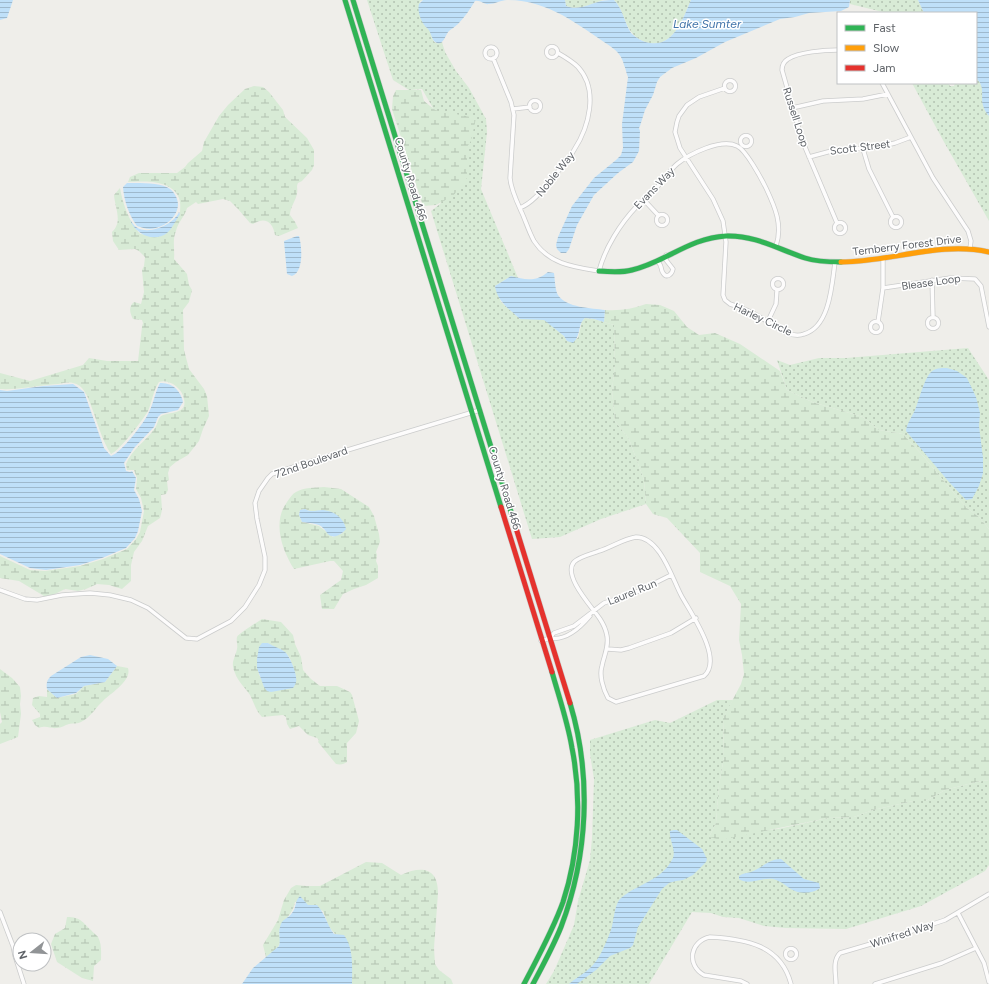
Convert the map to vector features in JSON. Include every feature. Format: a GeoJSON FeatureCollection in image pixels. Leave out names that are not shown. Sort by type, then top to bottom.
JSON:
{"type":"FeatureCollection","features":[{"type":"Feature","properties":{"kind":"main road","name":"County Road 466"},"geometry":{"type":"LineString","coordinates":[[345,0],[563,709],[574,759],[577,783],[577,818],[569,879],[554,925],[524,984]]}},
{"type":"Feature","properties":{"kind":"main road","name":"County Road 466"},"geometry":{"type":"LineString","coordinates":[[353,0],[550,638],[579,737],[585,792],[585,818],[582,846],[574,889],[561,928],[533,984]]}},
{"type":"Feature","properties":{"kind":"main road","name":"Ternberry Forest Drive"},"geometry":{"type":"LineString","coordinates":[[599,271],[609,273],[628,271],[647,266],[679,248],[699,240],[726,237],[752,239],[776,246],[806,258],[834,262],[883,259],[945,248],[970,248],[989,252]]}},
{"type":"Feature","properties":{"kind":"main road"},"geometry":{"type":"LineString","coordinates":[[577,783],[580,783],[583,786],[585,792]]}},
{"type":"Feature","properties":{"kind":"street","name":"Russell Loop"},"geometry":{"type":"LineString","coordinates":[[837,50],[804,54],[788,59],[784,63],[782,72],[802,140],[837,223]]}},
{"type":"Feature","properties":{"kind":"street","name":"Noble Way"},"geometry":{"type":"LineString","coordinates":[[520,208],[531,202],[571,155],[581,136],[587,119],[590,95],[586,78],[573,62],[558,53]]}},
{"type":"Feature","properties":{"kind":"street","name":"Ternberry Forest Drive"},"geometry":{"type":"LineString","coordinates":[[494,58],[513,109],[514,121],[510,178],[512,188],[531,235],[543,251],[563,264],[599,271]]}},
{"type":"Feature","properties":{"kind":"street"},"geometry":{"type":"LineString","coordinates":[[883,84],[935,183],[968,231],[971,241],[970,248]]}},
{"type":"Feature","properties":{"kind":"street","name":"Harley Circle"},"geometry":{"type":"LineString","coordinates":[[725,88],[694,99],[687,105],[681,112],[677,122],[676,132],[678,143],[719,210],[723,221],[726,237],[723,292],[725,300],[730,304],[749,311],[768,321],[782,331],[794,335],[805,334],[816,328],[821,321],[830,294],[834,262]]}},
{"type":"Feature","properties":{"kind":"street"},"geometry":{"type":"LineString","coordinates":[[792,108],[824,101],[863,99],[888,94]]}},
{"type":"Feature","properties":{"kind":"street"},"geometry":{"type":"LineString","coordinates":[[513,109],[530,107]]}},
{"type":"Feature","properties":{"kind":"street","name":"Scott Street"},"geometry":{"type":"LineString","coordinates":[[809,157],[835,150],[863,149],[886,145],[910,137]]}},
{"type":"Feature","properties":{"kind":"street","name":"Evans Way"},"geometry":{"type":"LineString","coordinates":[[599,271],[614,236],[633,211],[660,184],[677,164],[697,152],[716,146],[730,144],[741,147],[750,160],[760,177],[776,212],[780,228],[776,246]]}},
{"type":"Feature","properties":{"kind":"street"},"geometry":{"type":"LineString","coordinates":[[863,149],[869,169],[893,217]]}},
{"type":"Feature","properties":{"kind":"street"},"geometry":{"type":"LineString","coordinates":[[644,200],[658,215]]}},
{"type":"Feature","properties":{"kind":"street"},"geometry":{"type":"LineString","coordinates":[[657,261],[660,264],[664,274],[667,276],[671,274],[673,269],[666,260],[666,256]]}},
{"type":"Feature","properties":{"kind":"street"},"geometry":{"type":"LineString","coordinates":[[878,322],[883,288],[883,259]]}},
{"type":"Feature","properties":{"kind":"street","name":"Blease Loop"},"geometry":{"type":"LineString","coordinates":[[883,288],[957,277],[975,279],[981,286],[987,303],[989,327]]}},
{"type":"Feature","properties":{"kind":"street"},"geometry":{"type":"LineString","coordinates":[[932,280],[933,317]]}},
{"type":"Feature","properties":{"kind":"street"},"geometry":{"type":"LineString","coordinates":[[768,321],[776,304],[777,290]]}},
{"type":"Feature","properties":{"kind":"street","name":"72nd Boulevard"},"geometry":{"type":"LineString","coordinates":[[0,590],[25,599],[37,600],[62,595],[90,593],[117,596],[131,600],[148,608],[186,638],[197,639],[231,621],[245,607],[266,570],[265,557],[256,519],[255,503],[259,491],[272,474],[480,410]]}},
{"type":"Feature","properties":{"kind":"street"},"geometry":{"type":"LineString","coordinates":[[644,537],[655,547],[672,575],[704,635],[709,654],[710,667],[707,674],[616,702],[608,698],[601,676],[602,666],[608,649],[606,630],[576,586],[571,574],[573,564],[578,560],[614,546],[628,538],[644,537]]}},
{"type":"Feature","properties":{"kind":"street","name":"Laurel Run"},"geometry":{"type":"LineString","coordinates":[[541,641],[550,638],[556,639],[576,631],[594,611],[604,603],[639,591],[672,575]]}},
{"type":"Feature","properties":{"kind":"street"},"geometry":{"type":"LineString","coordinates":[[608,649],[621,650],[629,648],[671,633],[696,618]]}},
{"type":"Feature","properties":{"kind":"street","name":"Winifred Way"},"geometry":{"type":"LineString","coordinates":[[836,984],[835,963],[840,953],[928,927],[958,913],[989,894]]}},
{"type":"Feature","properties":{"kind":"street"},"geometry":{"type":"LineString","coordinates":[[0,912],[13,946],[24,984]]}},
{"type":"Feature","properties":{"kind":"street"},"geometry":{"type":"LineString","coordinates":[[958,913],[984,963],[989,982]]}},
{"type":"Feature","properties":{"kind":"street"},"geometry":{"type":"LineString","coordinates":[[747,984],[740,981],[700,973],[692,960],[693,951],[698,943],[704,938],[710,937],[752,943],[765,948],[781,961],[792,984]]}},
{"type":"Feature","properties":{"kind":"street"},"geometry":{"type":"LineString","coordinates":[[875,984],[942,963],[976,948]]}},
{"type":"Feature","properties":{"kind":"street"},"geometry":{"type":"LineString","coordinates":[[781,961],[786,957]]}},
{"type":"Feature","properties":{"kind":"green space"},"geometry":{"type":"Polygon","coordinates":[[[367,0],[423,0],[420,1],[421,14],[424,24],[429,29],[432,38],[436,43],[442,42],[445,52],[456,71],[469,88],[486,119],[487,132],[481,189],[518,278],[511,276],[495,286],[501,302],[520,319],[544,319],[564,336],[567,341],[578,338],[582,321],[585,318],[614,325],[615,365],[612,390],[615,421],[629,439],[644,480],[646,504],[601,519],[560,537],[532,539],[431,211],[440,204],[449,191],[433,108],[422,89],[409,90],[393,80],[367,0]]]}},
{"type":"Feature","properties":{"kind":"green space"},"geometry":{"type":"Polygon","coordinates":[[[565,0],[603,0],[575,8],[566,6],[565,0]]]}},
{"type":"Feature","properties":{"kind":"green space"},"geometry":{"type":"Polygon","coordinates":[[[614,0],[691,0],[681,23],[671,36],[658,43],[650,43],[640,40],[634,35],[629,29],[614,0]]]}},
{"type":"Feature","properties":{"kind":"green space"},"geometry":{"type":"Polygon","coordinates":[[[850,0],[918,0],[924,12],[883,12],[850,4],[850,0]]]}},
{"type":"Feature","properties":{"kind":"green space"},"geometry":{"type":"Polygon","coordinates":[[[977,79],[982,86],[983,105],[989,116],[989,221],[913,84],[949,84],[950,86],[954,86],[955,84],[977,84],[977,79]]]}},
{"type":"Feature","properties":{"kind":"green space"},"geometry":{"type":"Polygon","coordinates":[[[254,86],[263,87],[269,92],[283,110],[285,117],[307,138],[314,150],[314,165],[312,170],[302,181],[298,183],[296,196],[291,209],[290,215],[298,228],[279,236],[275,235],[274,230],[268,222],[261,221],[253,224],[250,223],[230,201],[223,199],[198,204],[196,202],[187,208],[178,225],[174,238],[174,259],[187,274],[189,285],[192,290],[189,302],[183,310],[184,350],[189,369],[204,389],[207,396],[209,416],[199,441],[188,455],[170,467],[168,473],[169,480],[167,481],[168,490],[166,494],[161,495],[162,510],[160,518],[148,526],[142,541],[134,552],[131,565],[131,581],[122,589],[109,585],[97,584],[78,591],[65,589],[51,596],[44,596],[19,581],[0,578],[0,556],[30,570],[45,571],[80,566],[103,559],[127,549],[140,532],[144,511],[141,498],[136,489],[137,478],[134,470],[127,470],[126,464],[135,449],[155,428],[160,417],[180,411],[183,408],[184,399],[179,389],[168,382],[159,382],[155,389],[148,411],[125,441],[115,452],[111,454],[102,436],[93,409],[84,391],[79,386],[73,383],[68,383],[0,389],[0,373],[30,381],[83,365],[89,358],[107,361],[138,361],[143,323],[142,320],[133,319],[130,308],[134,302],[141,304],[144,292],[142,270],[145,257],[135,249],[119,250],[113,241],[112,232],[118,219],[114,195],[120,188],[127,212],[140,234],[160,236],[180,214],[179,198],[175,192],[164,185],[150,182],[128,182],[130,177],[139,173],[177,173],[202,151],[204,142],[219,116],[228,105],[245,89],[254,86]]]}},
{"type":"Feature","properties":{"kind":"green space"},"geometry":{"type":"Polygon","coordinates":[[[396,90],[421,90],[424,101],[435,110],[476,118],[471,141],[467,147],[467,178],[453,196],[436,205],[423,206],[392,109],[393,96],[396,90]]]}},
{"type":"Feature","properties":{"kind":"green space"},"geometry":{"type":"Polygon","coordinates":[[[646,304],[660,305],[674,311],[687,327],[699,335],[715,333],[740,344],[780,371],[787,390],[812,402],[863,417],[879,430],[903,434],[967,508],[979,517],[989,529],[989,780],[945,790],[926,801],[913,801],[873,810],[854,817],[828,818],[721,840],[709,837],[716,823],[719,785],[724,757],[723,718],[741,684],[744,674],[739,640],[741,604],[730,586],[700,572],[700,553],[667,518],[653,514],[646,504],[644,480],[629,439],[615,421],[612,390],[615,365],[614,325],[604,322],[605,310],[626,309],[646,304]]]}},
{"type":"Feature","properties":{"kind":"green space"},"geometry":{"type":"Polygon","coordinates":[[[968,348],[989,380],[989,529],[979,517],[967,508],[903,434],[879,430],[863,417],[812,402],[787,390],[777,360],[790,365],[819,358],[846,358],[968,348]]]}},
{"type":"Feature","properties":{"kind":"green space"},"geometry":{"type":"Polygon","coordinates":[[[324,487],[341,489],[369,507],[374,516],[380,542],[376,552],[378,578],[366,585],[343,594],[334,609],[322,609],[320,595],[341,580],[343,571],[334,561],[294,569],[283,545],[279,527],[283,510],[291,496],[302,489],[324,487]],[[300,510],[299,515],[302,522],[319,526],[333,537],[343,533],[345,526],[337,516],[324,511],[300,510]]]}},
{"type":"Feature","properties":{"kind":"green space"},"geometry":{"type":"Polygon","coordinates":[[[262,619],[281,622],[293,635],[301,657],[303,670],[311,679],[320,686],[337,686],[350,692],[352,695],[359,721],[356,733],[347,743],[346,763],[336,764],[318,742],[319,740],[308,735],[299,726],[290,729],[287,724],[286,717],[283,715],[262,717],[250,695],[238,679],[233,666],[237,647],[237,637],[262,619]],[[268,643],[259,650],[257,659],[259,675],[263,681],[264,687],[296,678],[292,663],[286,653],[268,643]]]}},
{"type":"Feature","properties":{"kind":"green space"},"geometry":{"type":"Polygon","coordinates":[[[117,666],[128,668],[127,678],[85,720],[80,723],[69,724],[58,728],[39,728],[35,725],[32,720],[40,717],[40,714],[32,705],[33,698],[39,696],[47,697],[47,689],[57,698],[76,694],[84,686],[105,682],[117,666]]]}},
{"type":"Feature","properties":{"kind":"green space"},"geometry":{"type":"Polygon","coordinates":[[[0,669],[12,678],[20,687],[21,714],[18,737],[0,744],[0,724],[2,722],[0,712],[0,669]]]}},
{"type":"Feature","properties":{"kind":"green space"},"geometry":{"type":"Polygon","coordinates":[[[717,700],[733,700],[723,718],[724,757],[719,785],[716,823],[709,837],[778,829],[828,818],[854,817],[873,810],[913,801],[926,801],[945,790],[989,780],[989,865],[985,871],[921,906],[846,929],[764,926],[739,918],[723,917],[711,913],[692,912],[649,984],[546,984],[554,971],[574,925],[578,901],[590,860],[594,779],[590,754],[590,740],[655,720],[670,723],[717,700]]]}},
{"type":"Feature","properties":{"kind":"green space"},"geometry":{"type":"Polygon","coordinates":[[[366,862],[382,863],[401,875],[415,870],[427,871],[435,878],[438,893],[434,948],[435,964],[439,970],[451,979],[453,984],[352,984],[352,969],[341,936],[335,934],[329,927],[323,911],[295,902],[292,910],[280,929],[280,941],[278,947],[266,957],[263,945],[278,920],[284,900],[291,888],[296,885],[320,886],[366,862]]]}},
{"type":"Feature","properties":{"kind":"green space"},"geometry":{"type":"Polygon","coordinates":[[[67,917],[75,918],[81,920],[97,935],[101,948],[101,960],[94,966],[93,981],[82,978],[57,962],[52,947],[52,942],[55,934],[65,928],[67,917]]]}},
{"type":"Feature","properties":{"kind":"water"},"geometry":{"type":"Polygon","coordinates":[[[0,0],[13,0],[7,18],[0,20],[0,0]]]}},
{"type":"Feature","properties":{"kind":"water"},"geometry":{"type":"Polygon","coordinates":[[[423,0],[507,0],[487,4],[475,1],[463,19],[449,31],[441,43],[437,43],[420,17],[419,4],[423,0]]]}},
{"type":"Feature","properties":{"kind":"water","name":"Lake Sumter"},"geometry":{"type":"Polygon","coordinates":[[[507,0],[565,0],[566,6],[575,8],[603,1],[614,0],[619,7],[631,33],[645,42],[658,43],[671,36],[676,30],[685,15],[691,0],[850,0],[849,7],[841,11],[809,13],[780,19],[725,42],[696,58],[672,68],[660,77],[645,110],[639,128],[639,151],[633,162],[618,173],[594,195],[577,225],[569,249],[566,253],[561,253],[557,249],[556,245],[572,206],[594,178],[621,155],[623,148],[622,124],[628,77],[621,56],[610,46],[574,22],[550,9],[536,4],[507,0]]]}},
{"type":"Feature","properties":{"kind":"water"},"geometry":{"type":"Polygon","coordinates":[[[918,0],[989,0],[989,116],[983,105],[982,87],[977,79],[977,12],[924,12],[918,0]]]}},
{"type":"Feature","properties":{"kind":"water"},"geometry":{"type":"Polygon","coordinates":[[[127,183],[155,184],[170,189],[175,194],[178,205],[175,215],[160,227],[148,229],[137,226],[129,213],[124,197],[123,187],[127,183]]]}},
{"type":"Feature","properties":{"kind":"water"},"geometry":{"type":"Polygon","coordinates":[[[179,212],[180,214],[169,231],[162,236],[156,237],[146,236],[140,233],[132,225],[130,220],[135,226],[148,230],[167,224],[172,221],[179,212]]]}},
{"type":"Feature","properties":{"kind":"water"},"geometry":{"type":"Polygon","coordinates":[[[299,236],[300,240],[301,258],[299,269],[296,274],[292,276],[287,274],[284,241],[299,236]]]}},
{"type":"Feature","properties":{"kind":"water"},"geometry":{"type":"Polygon","coordinates":[[[548,272],[554,273],[558,295],[567,303],[580,307],[605,310],[604,322],[585,318],[581,324],[578,336],[573,343],[567,341],[564,336],[544,320],[520,319],[504,304],[496,291],[495,286],[511,276],[535,279],[548,272]]]}},
{"type":"Feature","properties":{"kind":"water"},"geometry":{"type":"Polygon","coordinates":[[[947,368],[957,371],[967,378],[976,397],[980,413],[979,426],[983,458],[983,473],[979,486],[972,499],[966,500],[906,431],[907,425],[915,410],[928,375],[934,370],[947,368]]]}},
{"type":"Feature","properties":{"kind":"water"},"geometry":{"type":"Polygon","coordinates":[[[160,383],[168,384],[175,388],[180,394],[183,402],[178,410],[161,414],[158,417],[154,427],[134,448],[124,463],[126,471],[132,471],[136,478],[134,490],[139,499],[142,511],[135,538],[126,548],[80,565],[46,570],[30,568],[0,554],[0,390],[7,391],[73,384],[84,392],[104,448],[111,456],[121,449],[143,423],[151,408],[160,383]]]}},
{"type":"Feature","properties":{"kind":"water"},"geometry":{"type":"Polygon","coordinates":[[[305,509],[331,512],[341,518],[346,529],[338,535],[331,536],[319,525],[302,522],[299,515],[300,510],[305,509]]]}},
{"type":"Feature","properties":{"kind":"water"},"geometry":{"type":"Polygon","coordinates":[[[262,643],[268,643],[287,654],[296,675],[296,683],[293,688],[271,692],[267,691],[264,687],[257,668],[259,647],[262,643]]]}},
{"type":"Feature","properties":{"kind":"water"},"geometry":{"type":"Polygon","coordinates":[[[90,655],[108,659],[117,666],[105,682],[84,686],[76,693],[57,698],[47,689],[47,682],[51,676],[81,657],[90,655]]]}},
{"type":"Feature","properties":{"kind":"water"},"geometry":{"type":"Polygon","coordinates":[[[677,830],[702,849],[707,859],[706,862],[693,875],[683,880],[669,883],[662,889],[638,927],[633,945],[630,948],[610,956],[596,970],[577,984],[569,984],[589,969],[600,955],[611,930],[617,904],[621,898],[627,893],[656,877],[668,866],[674,855],[670,831],[677,830]]]}},
{"type":"Feature","properties":{"kind":"water"},"geometry":{"type":"Polygon","coordinates":[[[781,859],[804,879],[819,883],[820,888],[811,892],[798,892],[773,879],[747,882],[739,879],[739,876],[742,874],[751,872],[773,860],[781,859]]]}},
{"type":"Feature","properties":{"kind":"water"},"geometry":{"type":"Polygon","coordinates":[[[300,896],[308,905],[317,905],[334,934],[344,935],[347,940],[352,958],[352,984],[242,984],[253,968],[279,946],[279,930],[281,924],[294,911],[297,900],[300,896]]]}},
{"type":"Feature","properties":{"kind":"traffic: fast"},"geometry":{"type":"LineString","coordinates":[[345,0],[501,507]]}},
{"type":"Feature","properties":{"kind":"traffic: fast"},"geometry":{"type":"LineString","coordinates":[[353,0],[512,515]]}},
{"type":"Feature","properties":{"kind":"traffic: fast"},"geometry":{"type":"LineString","coordinates":[[599,271],[620,272],[632,270],[656,262],[700,241],[726,236],[737,236],[757,240],[795,254],[823,262],[841,262]]}},
{"type":"Feature","properties":{"kind":"traffic: fast"},"geometry":{"type":"LineString","coordinates":[[524,984],[550,933],[563,902],[573,864],[576,845],[578,806],[575,767],[568,729],[552,672]]}},
{"type":"Feature","properties":{"kind":"traffic: fast"},"geometry":{"type":"LineString","coordinates":[[533,984],[561,927],[570,900],[582,844],[584,816],[582,759],[570,703]]}},
{"type":"Feature","properties":{"kind":"traffic: slow"},"geometry":{"type":"LineString","coordinates":[[841,262],[878,259],[934,250],[971,249],[989,252]]}},
{"type":"Feature","properties":{"kind":"traffic: jam"},"geometry":{"type":"LineString","coordinates":[[501,507],[552,672]]}},
{"type":"Feature","properties":{"kind":"traffic: jam"},"geometry":{"type":"LineString","coordinates":[[512,515],[570,703]]}}]}
